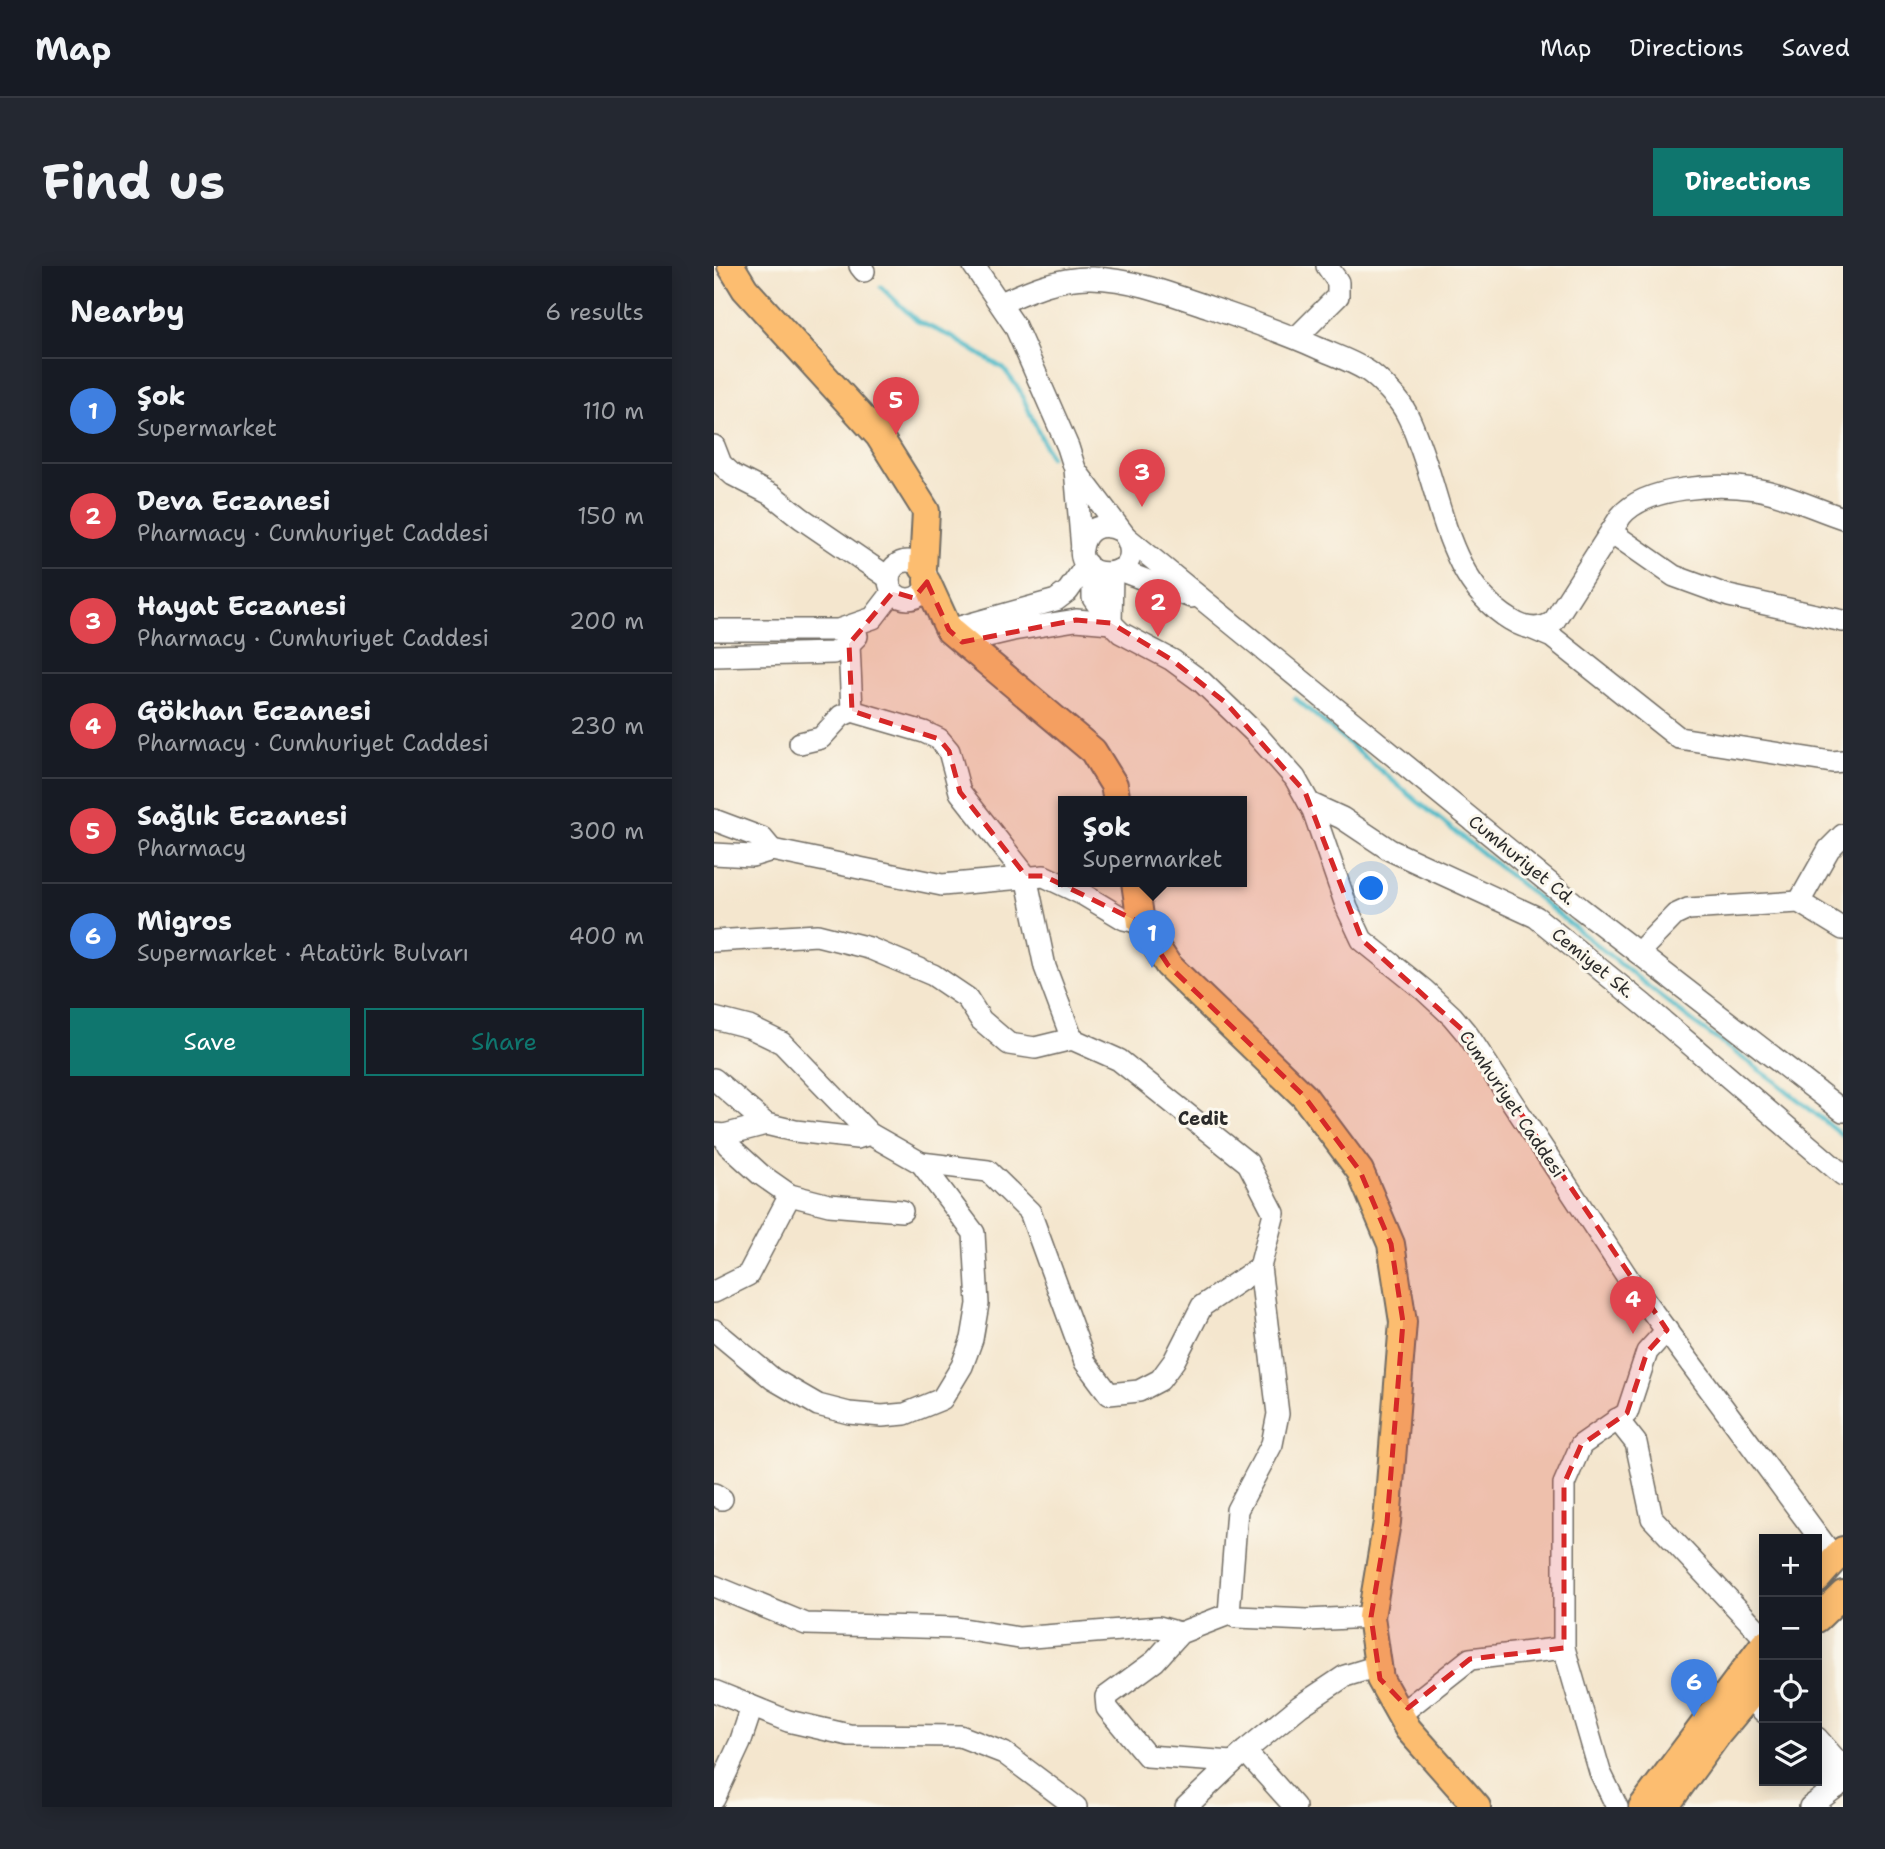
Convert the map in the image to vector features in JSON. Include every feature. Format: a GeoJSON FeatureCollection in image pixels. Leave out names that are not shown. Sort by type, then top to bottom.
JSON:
{"type":"FeatureCollection","features":[{"type":"Feature","properties":{"kind":"main road"},"geometry":{"type":"LineString","coordinates":[[731,266],[745,289],[879,436],[926,511],[925,575],[956,636],[1093,751],[1114,785],[1116,796]]}},
{"type":"Feature","properties":{"kind":"main road"},"geometry":{"type":"LineString","coordinates":[[1136,887],[1141,923],[1168,964],[1304,1096],[1360,1171],[1391,1244],[1403,1322],[1387,1522],[1371,1617],[1379,1673],[1408,1729],[1477,1807]]}},
{"type":"Feature","properties":{"kind":"main road"},"geometry":{"type":"LineString","coordinates":[[1822,1574],[1840,1556]]}},
{"type":"Feature","properties":{"kind":"main road"},"geometry":{"type":"LineString","coordinates":[[1822,1586],[1828,1595],[1840,1597]]}},
{"type":"Feature","properties":{"kind":"main road"},"geometry":{"type":"LineString","coordinates":[[1822,1614],[1840,1597]]}},
{"type":"Feature","properties":{"kind":"main road"},"geometry":{"type":"LineString","coordinates":[[1379,1673],[1499,1807]]}},
{"type":"Feature","properties":{"kind":"main road"},"geometry":{"type":"LineString","coordinates":[[1642,1807],[1759,1679]]}},
{"type":"Feature","properties":{"kind":"main road"},"geometry":{"type":"LineString","coordinates":[[1665,1807],[1759,1679]]}},
{"type":"Feature","properties":{"kind":"street","name":"Cumhuriyet Caddesi"},"geometry":{"type":"LineString","coordinates":[[974,266],[1015,327],[1068,447],[1099,565],[1093,598],[1121,633],[1172,660],[1202,682],[1295,778],[1310,803],[1347,908],[1362,940],[1424,990],[1468,1035],[1617,1261],[1840,1556]]}},
{"type":"Feature","properties":{"kind":"street"},"geometry":{"type":"LineString","coordinates":[[1296,338],[1338,296],[1338,282],[1327,266]]}},
{"type":"Feature","properties":{"kind":"street"},"geometry":{"type":"LineString","coordinates":[[1000,303],[1056,282],[1091,278],[1124,281],[1164,292],[1296,338],[1367,370],[1399,401],[1416,435],[1451,543],[1470,582],[1505,617],[1552,638],[1679,738],[1832,762],[1843,761]]}},
{"type":"Feature","properties":{"kind":"street"},"geometry":{"type":"LineString","coordinates":[[714,656],[833,653],[849,644],[873,618],[891,585],[891,570],[903,561],[918,562],[925,575],[920,595],[914,598],[899,597],[891,585],[772,495],[733,475],[716,459]]}},
{"type":"Feature","properties":{"kind":"street","name":"Cumhuriyet Caddesi"},"geometry":{"type":"LineString","coordinates":[[1075,469],[1123,534]]}},
{"type":"Feature","properties":{"kind":"street"},"geometry":{"type":"LineString","coordinates":[[1533,629],[1547,627],[1554,621],[1628,508],[1653,494],[1717,487],[1757,489],[1843,518]]}},
{"type":"Feature","properties":{"kind":"street"},"geometry":{"type":"LineString","coordinates":[[956,636],[1056,600],[1079,578],[1099,565],[1125,565],[1129,555],[1129,543],[1123,534],[1110,526],[1097,527],[1085,537],[1099,565],[1206,603]]}},
{"type":"Feature","properties":{"kind":"street"},"geometry":{"type":"LineString","coordinates":[[1611,532],[1674,576],[1729,596],[1843,621]]}},
{"type":"Feature","properties":{"kind":"street","name":"Cumhuriyet Cd."},"geometry":{"type":"LineString","coordinates":[[1123,534],[1638,953],[1843,1111]]}},
{"type":"Feature","properties":{"kind":"street"},"geometry":{"type":"LineString","coordinates":[[714,630],[838,630],[873,618]]}},
{"type":"Feature","properties":{"kind":"street"},"geometry":{"type":"LineString","coordinates":[[956,636],[1076,620],[1111,623]]}},
{"type":"Feature","properties":{"kind":"street"},"geometry":{"type":"LineString","coordinates":[[849,644],[852,710]]}},
{"type":"Feature","properties":{"kind":"street"},"geometry":{"type":"LineString","coordinates":[[800,743],[821,738],[841,716],[852,710],[939,738],[949,751],[960,792],[1026,876],[1045,967],[1073,1039]]}},
{"type":"Feature","properties":{"kind":"street","name":"Cemiyet Sk."},"geometry":{"type":"LineString","coordinates":[[1310,803],[1342,818],[1390,850],[1536,917],[1644,1004],[1843,1175]]}},
{"type":"Feature","properties":{"kind":"street"},"geometry":{"type":"LineString","coordinates":[[714,820],[762,838],[772,850]]}},
{"type":"Feature","properties":{"kind":"street"},"geometry":{"type":"LineString","coordinates":[[1799,902],[1829,849],[1843,835]]}},
{"type":"Feature","properties":{"kind":"street"},"geometry":{"type":"LineString","coordinates":[[714,854],[752,856],[772,850],[942,885],[1026,876],[1044,876],[1058,883]]}},
{"type":"Feature","properties":{"kind":"street"},"geometry":{"type":"LineString","coordinates":[[1067,887],[1124,919],[1141,923]]}},
{"type":"Feature","properties":{"kind":"street"},"geometry":{"type":"LineString","coordinates":[[1638,953],[1675,915],[1688,909],[1799,902],[1843,929]]}},
{"type":"Feature","properties":{"kind":"street"},"geometry":{"type":"LineString","coordinates":[[714,941],[817,935],[869,948],[933,975],[967,998],[981,1020],[1009,1044],[1035,1048],[1073,1039],[1119,1060],[1248,1163],[1274,1213],[1260,1267],[1278,1414],[1272,1444],[1237,1510],[1229,1614]]}},
{"type":"Feature","properties":{"kind":"street"},"geometry":{"type":"LineString","coordinates":[[714,1018],[749,1027],[782,1043],[870,1133],[920,1163],[974,1233],[978,1304],[972,1339],[962,1366],[942,1399],[905,1414],[882,1416],[849,1413],[818,1405],[773,1378],[714,1330]]}},
{"type":"Feature","properties":{"kind":"street"},"geometry":{"type":"LineString","coordinates":[[714,1079],[766,1124]]}},
{"type":"Feature","properties":{"kind":"street"},"geometry":{"type":"LineString","coordinates":[[870,1133],[857,1139],[795,1131],[766,1124],[719,1134],[760,1174],[790,1195],[829,1205],[902,1211]]}},
{"type":"Feature","properties":{"kind":"street"},"geometry":{"type":"LineString","coordinates":[[920,1163],[988,1171],[1030,1212],[1085,1362],[1109,1394],[1139,1391],[1160,1380],[1174,1361],[1202,1306],[1260,1267]]}},
{"type":"Feature","properties":{"kind":"street"},"geometry":{"type":"LineString","coordinates":[[714,1292],[748,1275],[790,1195]]}},
{"type":"Feature","properties":{"kind":"street"},"geometry":{"type":"LineString","coordinates":[[1617,1807],[1600,1772],[1564,1648],[1564,1485],[1581,1445],[1627,1413],[1647,1352],[1667,1330]]}},
{"type":"Feature","properties":{"kind":"street"},"geometry":{"type":"LineString","coordinates":[[1617,1419],[1636,1443],[1652,1518],[1759,1632]]}},
{"type":"Feature","properties":{"kind":"street"},"geometry":{"type":"LineString","coordinates":[[714,1586],[806,1624],[957,1628],[1019,1638],[1159,1627],[1180,1633]]}},
{"type":"Feature","properties":{"kind":"street"},"geometry":{"type":"LineString","coordinates":[[1295,1807],[1239,1756],[1147,1756],[1107,1708],[1106,1697],[1155,1661],[1180,1633],[1229,1614],[1236,1617],[1307,1620],[1371,1617]]}},
{"type":"Feature","properties":{"kind":"street"},"geometry":{"type":"LineString","coordinates":[[1408,1708],[1470,1660],[1564,1648]]}},
{"type":"Feature","properties":{"kind":"street"},"geometry":{"type":"LineString","coordinates":[[1186,1807],[1239,1756],[1300,1706],[1345,1676],[1379,1673]]}},
{"type":"Feature","properties":{"kind":"street"},"geometry":{"type":"LineString","coordinates":[[714,1691],[788,1721],[849,1735],[960,1736],[1004,1753],[1076,1807]]}},
{"type":"Feature","properties":{"kind":"street"},"geometry":{"type":"LineString","coordinates":[[714,1799],[740,1743],[752,1707]]}},
{"type":"Feature","properties":{"kind":"street"},"geometry":{"type":"LineString","coordinates":[[1822,1747],[1841,1779]]}},
{"type":"Feature","properties":{"kind":"street"},"geometry":{"type":"LineString","coordinates":[[1822,1770],[1841,1779]]}},
{"type":"Feature","properties":{"kind":"street"},"geometry":{"type":"LineString","coordinates":[[1810,1807],[1841,1779]]}},
{"type":"Feature","properties":{"kind":"highlighted area"},"geometry":{"type":"Polygon","coordinates":[[[927,582],[949,630],[962,642],[1076,620],[1111,623],[1172,660],[1226,703],[1305,792],[1362,940],[1468,1035],[1667,1330],[1647,1352],[1627,1413],[1581,1445],[1564,1484],[1564,1648],[1470,1659],[1408,1708],[1380,1679],[1371,1617],[1387,1522],[1403,1322],[1391,1244],[1360,1171],[1304,1096],[1168,965],[1141,923],[1044,876],[1026,876],[960,792],[949,751],[939,739],[852,711],[849,644],[893,592],[914,598],[927,582]]]}},
{"type":"Feature","properties":{"kind":"waterway"},"geometry":{"type":"LineString","coordinates":[[881,287],[917,321],[952,337],[1004,369],[1019,389],[1050,457]]}},
{"type":"Feature","properties":{"kind":"waterway"},"geometry":{"type":"LineString","coordinates":[[1295,698],[1418,802],[1694,1023],[1776,1082],[1843,1136]]}},
{"type":"Feature","properties":{"kind":"place","name":"Sağlık Eczanesi"},"geometry":{"type":"Point","coordinates":[896,435]}},
{"type":"Feature","properties":{"kind":"place","name":"Hayat Eczanesi"},"geometry":{"type":"Point","coordinates":[1142,507]}},
{"type":"Feature","properties":{"kind":"place","name":"Deva Eczanesi"},"geometry":{"type":"Point","coordinates":[1158,637]}},
{"type":"Feature","properties":{"kind":"place","name":"Şok"},"geometry":{"type":"Point","coordinates":[1152,968]}},
{"type":"Feature","properties":{"kind":"place","name":"Gökhan Eczanesi"},"geometry":{"type":"Point","coordinates":[1633,1334]}},
{"type":"Feature","properties":{"kind":"place","name":"Migros"},"geometry":{"type":"Point","coordinates":[1694,1717]}},
{"type":"Feature","properties":{"kind":"district","name":"Cedit"},"geometry":{"type":"Point","coordinates":[1203,1118]}}]}
